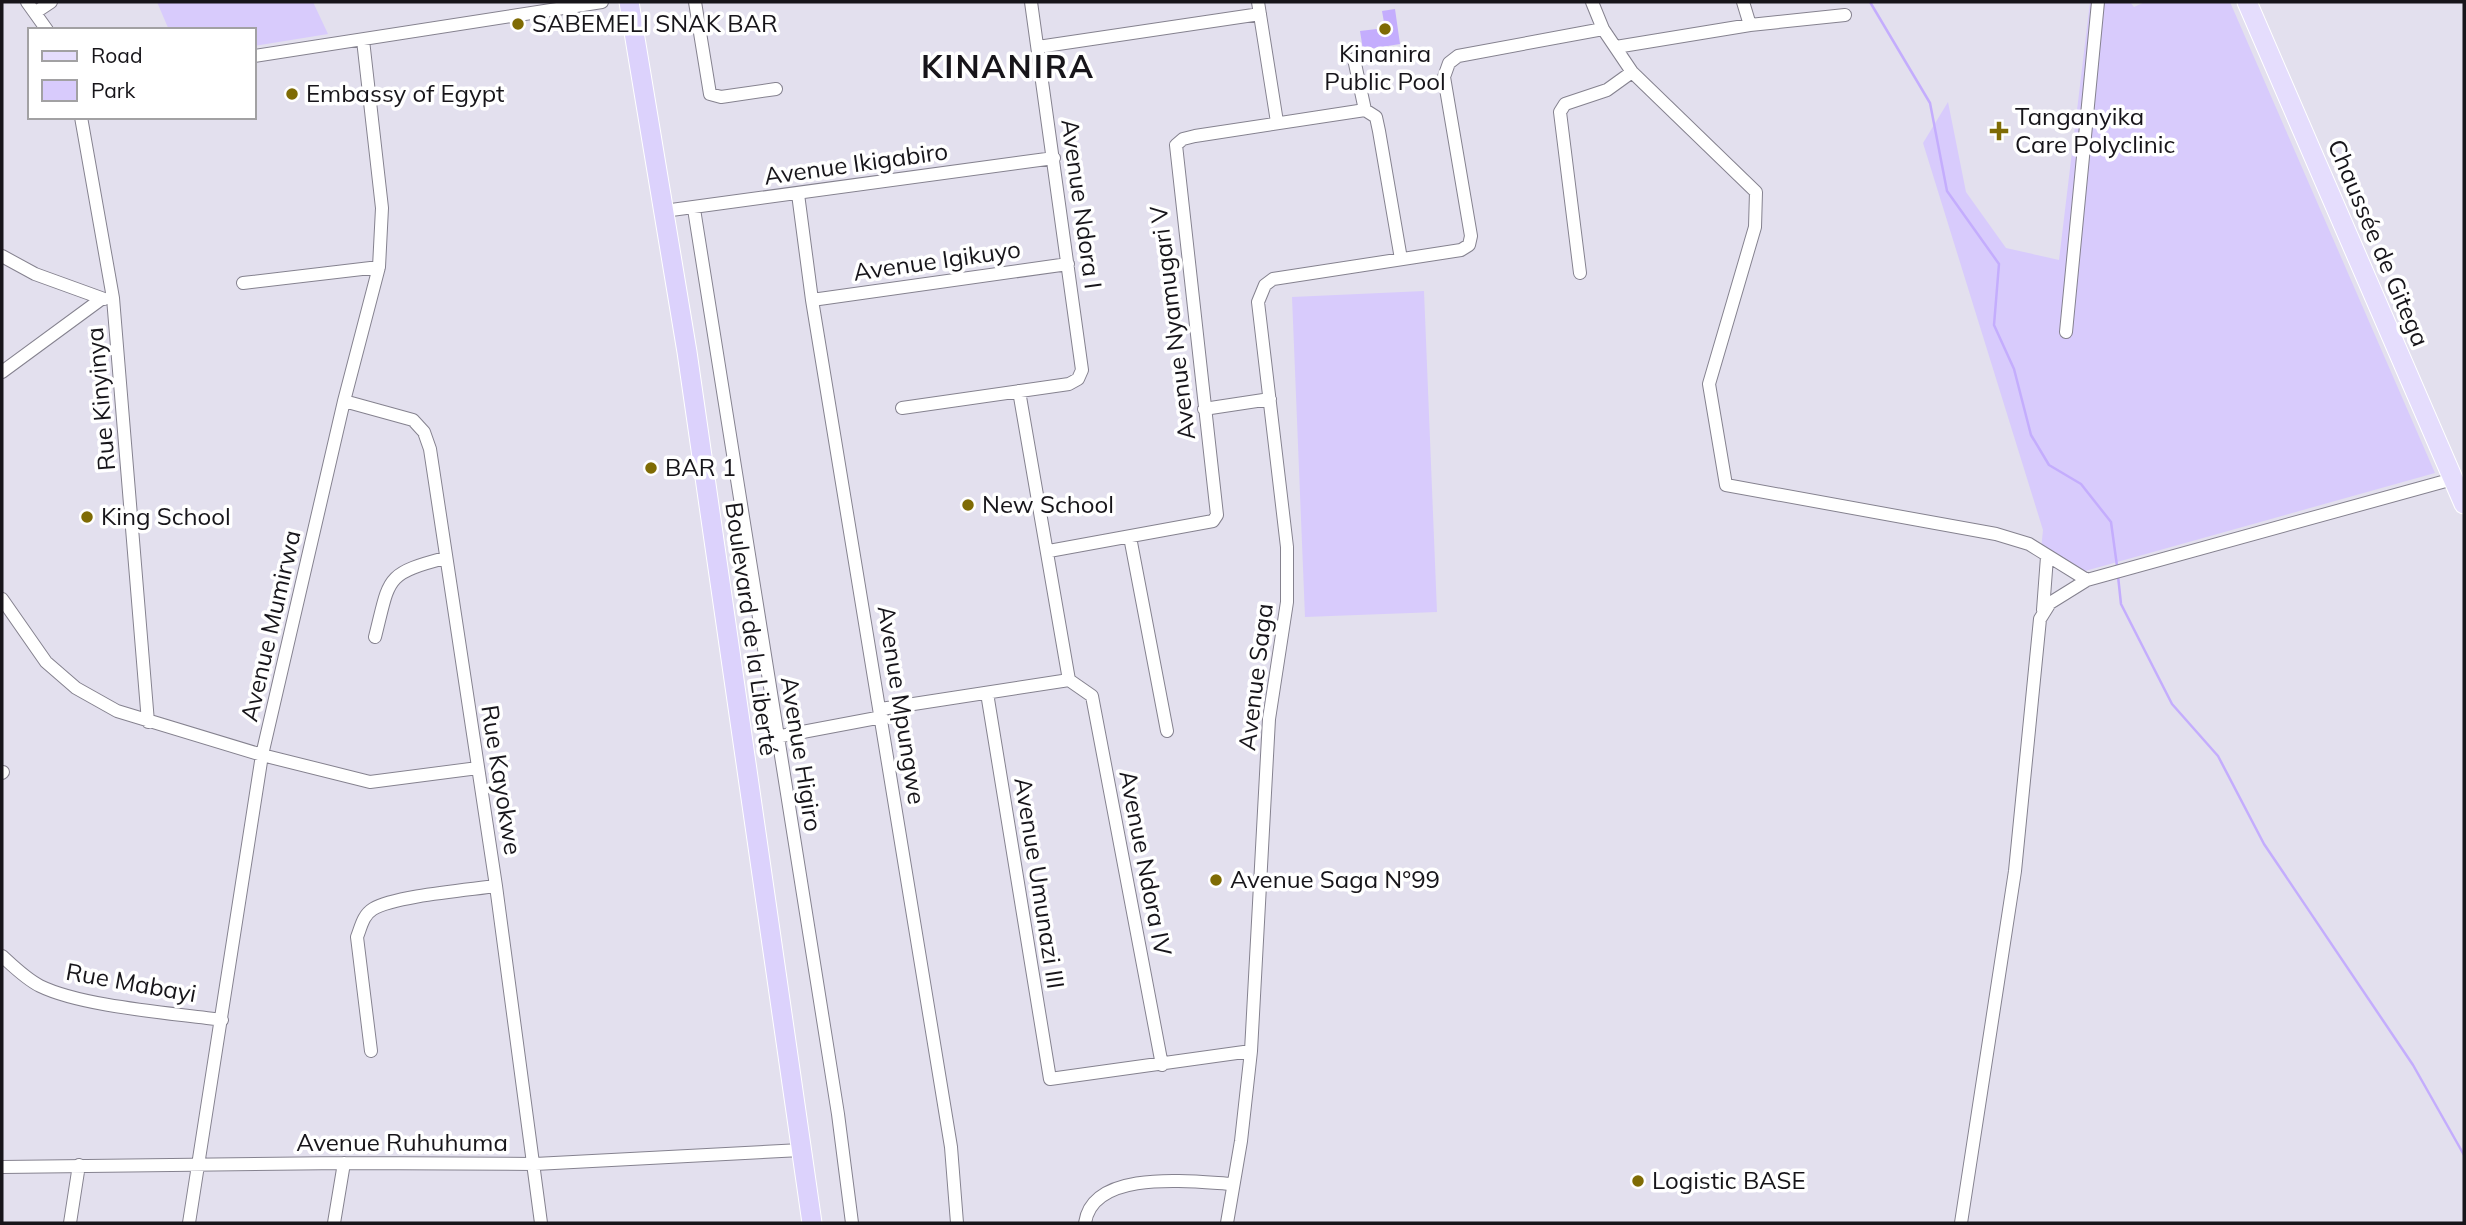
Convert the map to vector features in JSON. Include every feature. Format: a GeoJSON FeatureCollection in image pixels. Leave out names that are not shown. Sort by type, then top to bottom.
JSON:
{"type":"FeatureCollection","features":[{"type":"Feature","properties":{"kind":"highway","name":"Boulevard de la Liberté"},"geometry":{"type":"LineString","coordinates":[[629,2],[664,211],[812,1223]]}},
{"type":"Feature","properties":{"kind":"main road","name":"Chaussée de Gitega"},"geometry":{"type":"LineString","coordinates":[[2247,2],[2464,504]]}},
{"type":"Feature","properties":{"kind":"street"},"geometry":{"type":"LineString","coordinates":[[27,2],[37,12],[46,28]]}},
{"type":"Feature","properties":{"kind":"street"},"geometry":{"type":"LineString","coordinates":[[37,12],[51,2]]}},
{"type":"Feature","properties":{"kind":"street"},"geometry":{"type":"LineString","coordinates":[[256,56],[602,2]]}},
{"type":"Feature","properties":{"kind":"street"},"geometry":{"type":"LineString","coordinates":[[695,2],[710,94],[721,97],[776,89]]}},
{"type":"Feature","properties":{"kind":"street","name":"Avenue Ndora I"},"geometry":{"type":"LineString","coordinates":[[1019,391],[1069,384],[1078,379],[1083,370],[1031,2]]}},
{"type":"Feature","properties":{"kind":"street"},"geometry":{"type":"LineString","coordinates":[[1592,2],[1603,29],[1632,72],[1756,192],[1755,227],[1709,384],[1726,485],[1996,534],[2029,544],[2087,580]]}},
{"type":"Feature","properties":{"kind":"street"},"geometry":{"type":"LineString","coordinates":[[1743,2],[1749,25]]}},
{"type":"Feature","properties":{"kind":"street"},"geometry":{"type":"LineString","coordinates":[[2066,332],[2098,2]]}},
{"type":"Feature","properties":{"kind":"street"},"geometry":{"type":"LineString","coordinates":[[1038,47],[1259,8],[1277,122]]}},
{"type":"Feature","properties":{"kind":"street"},"geometry":{"type":"LineString","coordinates":[[1616,47],[1749,25],[1845,15]]}},
{"type":"Feature","properties":{"kind":"street"},"geometry":{"type":"LineString","coordinates":[[1354,59],[1365,110],[1376,117],[1405,258],[1461,250],[1469,245],[1471,236],[1444,77],[1448,63],[1458,56],[1479,50],[1603,29]]}},
{"type":"Feature","properties":{"kind":"street","name":"Avenue Mumirwa"},"geometry":{"type":"LineString","coordinates":[[189,1223],[262,755],[344,401],[380,267],[382,208],[363,40]]}},
{"type":"Feature","properties":{"kind":"street"},"geometry":{"type":"LineString","coordinates":[[1580,273],[1560,112],[1565,104],[1607,90],[1632,72]]}},
{"type":"Feature","properties":{"kind":"street","name":"Avenue Nyamugari V"},"geometry":{"type":"LineString","coordinates":[[1049,551],[1213,521],[1217,515],[1176,145],[1183,139],[1195,136],[1365,110]]}},
{"type":"Feature","properties":{"kind":"street","name":"Rue Kinyinya"},"geometry":{"type":"LineString","coordinates":[[81,119],[107,299],[148,722]]}},
{"type":"Feature","properties":{"kind":"street","name":"Avenue Ikigabiro"},"geometry":{"type":"LineString","coordinates":[[664,211],[1054,158]]}},
{"type":"Feature","properties":{"kind":"street","name":"Avenue Mpungwe"},"geometry":{"type":"LineString","coordinates":[[798,194],[812,300],[882,713],[951,1147],[957,1223]]}},
{"type":"Feature","properties":{"kind":"street","name":"Avenue Higiro"},"geometry":{"type":"LineString","coordinates":[[694,209],[838,1114],[852,1223]]}},
{"type":"Feature","properties":{"kind":"street"},"geometry":{"type":"LineString","coordinates":[[2,256],[35,274],[107,299]]}},
{"type":"Feature","properties":{"kind":"street","name":"Avenue Saga"},"geometry":{"type":"LineString","coordinates":[[1227,1223],[1251,1051],[1269,719],[1287,602],[1287,547],[1258,303],[1265,285],[1273,279],[1405,258]]}},
{"type":"Feature","properties":{"kind":"street","name":"Avenue Igikuyo"},"geometry":{"type":"LineString","coordinates":[[812,300],[1068,264]]}},
{"type":"Feature","properties":{"kind":"street"},"geometry":{"type":"LineString","coordinates":[[243,283],[380,267]]}},
{"type":"Feature","properties":{"kind":"street"},"geometry":{"type":"LineString","coordinates":[[2,372],[107,299]]}},
{"type":"Feature","properties":{"kind":"street"},"geometry":{"type":"LineString","coordinates":[[776,737],[882,713],[1069,680],[1049,551],[1019,391],[902,408]]}},
{"type":"Feature","properties":{"kind":"street"},"geometry":{"type":"LineString","coordinates":[[1204,409],[1270,399]]}},
{"type":"Feature","properties":{"kind":"street","name":"Rue Kayokwe"},"geometry":{"type":"LineString","coordinates":[[344,401],[413,420],[420,424],[430,449],[496,886],[541,1223]]}},
{"type":"Feature","properties":{"kind":"street"},"geometry":{"type":"LineString","coordinates":[[2043,610],[2087,580],[2454,479]]}},
{"type":"Feature","properties":{"kind":"street"},"geometry":{"type":"LineString","coordinates":[[1130,537],[1167,731]]}},
{"type":"Feature","properties":{"kind":"street"},"geometry":{"type":"LineString","coordinates":[[1961,1223],[2014,870],[2035,647],[2043,610],[2047,557]]}},
{"type":"Feature","properties":{"kind":"street"},"geometry":{"type":"LineString","coordinates":[[375,637],[384,599],[397,573],[445,558]]}},
{"type":"Feature","properties":{"kind":"street"},"geometry":{"type":"LineString","coordinates":[[2,599],[46,662],[62,677],[109,708],[148,722],[262,755],[370,782],[478,768]]}},
{"type":"Feature","properties":{"kind":"street","name":"Avenue Ndora IV"},"geometry":{"type":"LineString","coordinates":[[1069,680],[1092,696],[1162,1065]]}},
{"type":"Feature","properties":{"kind":"street","name":"Avenue Umunazi III"},"geometry":{"type":"LineString","coordinates":[[987,693],[1050,1079],[1162,1065]]}},
{"type":"Feature","properties":{"kind":"street"},"geometry":{"type":"LineString","coordinates":[[370,1051],[357,937],[363,919],[370,910],[396,902],[496,886]]}},
{"type":"Feature","properties":{"kind":"street","name":"Rue Mabayi"},"geometry":{"type":"LineString","coordinates":[[2,956],[36,984],[52,990],[103,1003],[222,1020]]}},
{"type":"Feature","properties":{"kind":"street"},"geometry":{"type":"LineString","coordinates":[[1162,1065],[1251,1051]]}},
{"type":"Feature","properties":{"kind":"street","name":"Avenue Ruhuhuma"},"geometry":{"type":"LineString","coordinates":[[2,1167],[535,1164],[801,1150]]}},
{"type":"Feature","properties":{"kind":"street"},"geometry":{"type":"LineString","coordinates":[[334,1223],[344,1163]]}},
{"type":"Feature","properties":{"kind":"street"},"geometry":{"type":"LineString","coordinates":[[70,1223],[79,1165]]}},
{"type":"Feature","properties":{"kind":"street"},"geometry":{"type":"LineString","coordinates":[[1085,1223],[1090,1204],[1098,1197],[1151,1181],[1233,1184]]}},
{"type":"Feature","properties":{"kind":"green space"},"geometry":{"type":"Polygon","coordinates":[[[157,2],[313,2],[328,34],[256,46],[256,28],[168,28],[157,2]]]}},
{"type":"Feature","properties":{"kind":"green space"},"geometry":{"type":"Polygon","coordinates":[[[2090,2],[2130,2],[2134,7],[2145,2],[2230,2],[2435,473],[2085,571],[2041,550],[2043,530],[1923,143],[1948,102],[1966,192],[2006,248],[2059,260],[2090,2]]]}},
{"type":"Feature","properties":{"kind":"green space"},"geometry":{"type":"Polygon","coordinates":[[[1424,291],[1437,612],[1305,617],[1292,297],[1424,291]]]}},
{"type":"Feature","properties":{"kind":"shaded area","name":"Kinanira Public Pool"},"geometry":{"type":"Polygon","coordinates":[[[1395,9],[1400,44],[1363,50],[1360,31],[1385,28],[1382,11],[1395,9]]]}},
{"type":"Feature","properties":{"kind":"waterway"},"geometry":{"type":"LineString","coordinates":[[1870,2],[1930,103],[1947,191],[1999,264],[1994,325],[2014,369],[2031,435],[2049,465],[2081,484],[2111,522],[2117,566]]}},
{"type":"Feature","properties":{"kind":"waterway"},"geometry":{"type":"LineString","coordinates":[[2118,576],[2121,604],[2172,704],[2218,756],[2264,844],[2413,1065],[2464,1155]]}},
{"type":"Feature","properties":{"kind":"place","name":"SABEMELI SNAK BAR"},"geometry":{"type":"Point","coordinates":[518,24]}},
{"type":"Feature","properties":{"kind":"place","name":"Kinanira Public Pool"},"geometry":{"type":"Point","coordinates":[1385,29]}},
{"type":"Feature","properties":{"kind":"place","name":"Embassy of Egypt"},"geometry":{"type":"Point","coordinates":[292,94]}},
{"type":"Feature","properties":{"kind":"place","name":"Tanganyika Care Polyclinic"},"geometry":{"type":"Point","coordinates":[1999,131]}},
{"type":"Feature","properties":{"kind":"place","name":"BAR 1"},"geometry":{"type":"Point","coordinates":[651,468]}},
{"type":"Feature","properties":{"kind":"place","name":"New School"},"geometry":{"type":"Point","coordinates":[968,505]}},
{"type":"Feature","properties":{"kind":"place","name":"King School"},"geometry":{"type":"Point","coordinates":[87,517]}},
{"type":"Feature","properties":{"kind":"place","name":"Avenue Saga N°99"},"geometry":{"type":"Point","coordinates":[1216,880]}},
{"type":"Feature","properties":{"kind":"place","name":"Logistic BASE"},"geometry":{"type":"Point","coordinates":[1638,1181]}},
{"type":"Feature","properties":{"kind":"district","name":"KINANIRA"},"geometry":{"type":"Point","coordinates":[1008,67]}}]}
